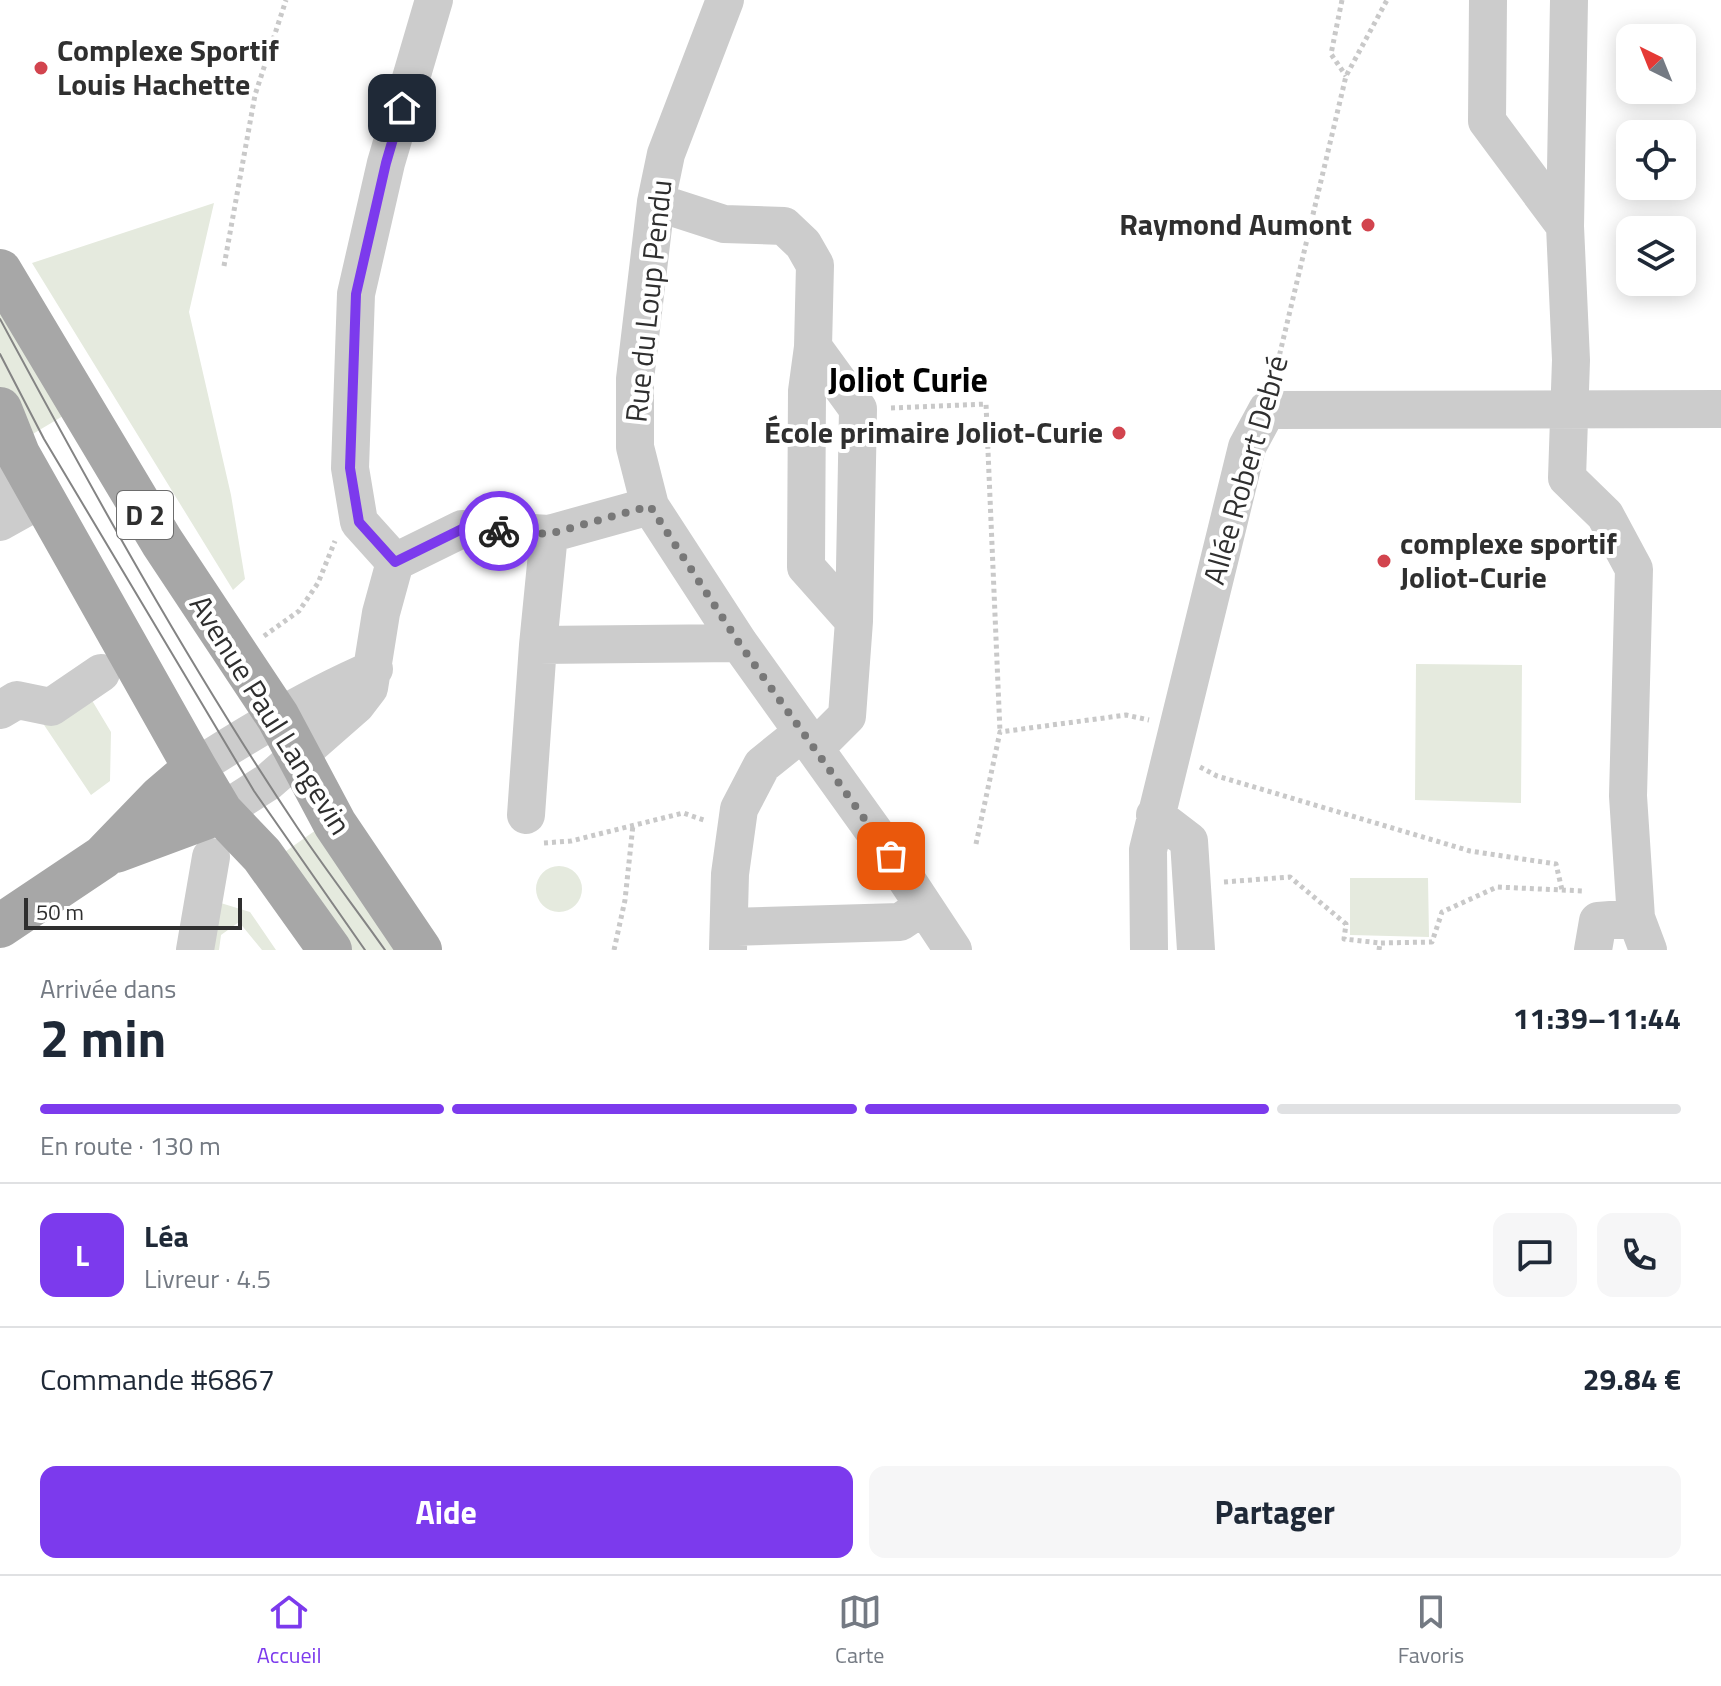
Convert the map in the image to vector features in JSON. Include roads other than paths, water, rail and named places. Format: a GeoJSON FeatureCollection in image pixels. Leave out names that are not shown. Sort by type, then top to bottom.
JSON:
{"type":"FeatureCollection","features":[{"type":"Feature","properties":{"kind":"main road","name":"Avenue Paul Langevin"},"geometry":{"type":"LineString","coordinates":[[0,271],[162,542],[288,728],[335,824],[420,950]]}},
{"type":"Feature","properties":{"kind":"main road","name":"D 2"},"geometry":{"type":"LineString","coordinates":[[0,409],[18,454],[24,486],[221,812],[262,855],[330,950]]}},
{"type":"Feature","properties":{"kind":"main road"},"geometry":{"type":"LineString","coordinates":[[0,926],[103,857],[160,798],[195,768]]}},
{"type":"Feature","properties":{"kind":"main road"},"geometry":{"type":"LineString","coordinates":[[103,857],[221,812]]}},
{"type":"Feature","properties":{"kind":"street"},"geometry":{"type":"LineString","coordinates":[[395,562],[359,522],[350,468],[356,294],[386,163],[434,0]]}},
{"type":"Feature","properties":{"kind":"street","name":"Rue du Loup Pendu"},"geometry":{"type":"LineString","coordinates":[[725,0],[666,154],[656,202],[635,379],[635,447],[650,506],[739,643],[953,950]]}},
{"type":"Feature","properties":{"kind":"street"},"geometry":{"type":"LineString","coordinates":[[1488,0],[1487,121],[1565,226]]}},
{"type":"Feature","properties":{"kind":"street"},"geometry":{"type":"LineString","coordinates":[[1569,0],[1565,226],[1571,408],[1567,478],[1605,515],[1634,569],[1628,796],[1639,921],[1598,921],[1593,950]]}},
{"type":"Feature","properties":{"kind":"street"},"geometry":{"type":"LineString","coordinates":[[656,202],[724,224],[784,226],[803,244],[815,265],[813,347],[807,391],[806,567],[854,621]]}},
{"type":"Feature","properties":{"kind":"street"},"geometry":{"type":"LineString","coordinates":[[813,347],[858,409],[854,621],[847,716],[762,765],[739,809],[730,874],[728,938],[900,922],[924,906]]}},
{"type":"Feature","properties":{"kind":"street"},"geometry":{"type":"LineString","coordinates":[[1571,408],[1721,409]]}},
{"type":"Feature","properties":{"kind":"street","name":"Allée Robert Debré"},"geometry":{"type":"LineString","coordinates":[[1149,950],[1148,850],[1155,815],[1247,447],[1267,410],[1571,408]]}},
{"type":"Feature","properties":{"kind":"street"},"geometry":{"type":"LineString","coordinates":[[0,522],[24,486]]}},
{"type":"Feature","properties":{"kind":"street"},"geometry":{"type":"LineString","coordinates":[[195,768],[288,728],[356,705],[369,688],[381,613],[395,562],[462,529],[549,534],[650,506]]}},
{"type":"Feature","properties":{"kind":"street"},"geometry":{"type":"LineString","coordinates":[[526,815],[549,534]]}},
{"type":"Feature","properties":{"kind":"street"},"geometry":{"type":"LineString","coordinates":[[538,645],[739,643]]}},
{"type":"Feature","properties":{"kind":"street"},"geometry":{"type":"LineString","coordinates":[[0,710],[17,700],[51,707],[101,673]]}},
{"type":"Feature","properties":{"kind":"street"},"geometry":{"type":"LineString","coordinates":[[221,812],[268,782],[288,728]]}},
{"type":"Feature","properties":{"kind":"street"},"geometry":{"type":"LineString","coordinates":[[1155,815],[1189,841],[1196,950]]}},
{"type":"Feature","properties":{"kind":"street"},"geometry":{"type":"LineString","coordinates":[[195,950],[211,857]]}},
{"type":"Feature","properties":{"kind":"tram line"},"geometry":{"type":"LineString","coordinates":[[0,319],[106,513],[218,703],[297,827],[385,950]]}},
{"type":"Feature","properties":{"kind":"tram line"},"geometry":{"type":"LineString","coordinates":[[0,354],[44,439],[254,791],[365,950]]}},
{"type":"Feature","properties":{"kind":"place","name":"Complexe Sportif Louis Hachette"},"geometry":{"type":"Point","coordinates":[41,68]}},
{"type":"Feature","properties":{"kind":"place","name":"Raymond Aumont"},"geometry":{"type":"Point","coordinates":[1368,225]}},
{"type":"Feature","properties":{"kind":"place","name":"École primaire Joliot-Curie"},"geometry":{"type":"Point","coordinates":[1119,433]}},
{"type":"Feature","properties":{"kind":"place","name":"complexe sportif Joliot-Curie"},"geometry":{"type":"Point","coordinates":[1384,561]}},
{"type":"Feature","properties":{"kind":"district","name":"Joliot Curie"},"geometry":{"type":"Point","coordinates":[908,380]}}]}
